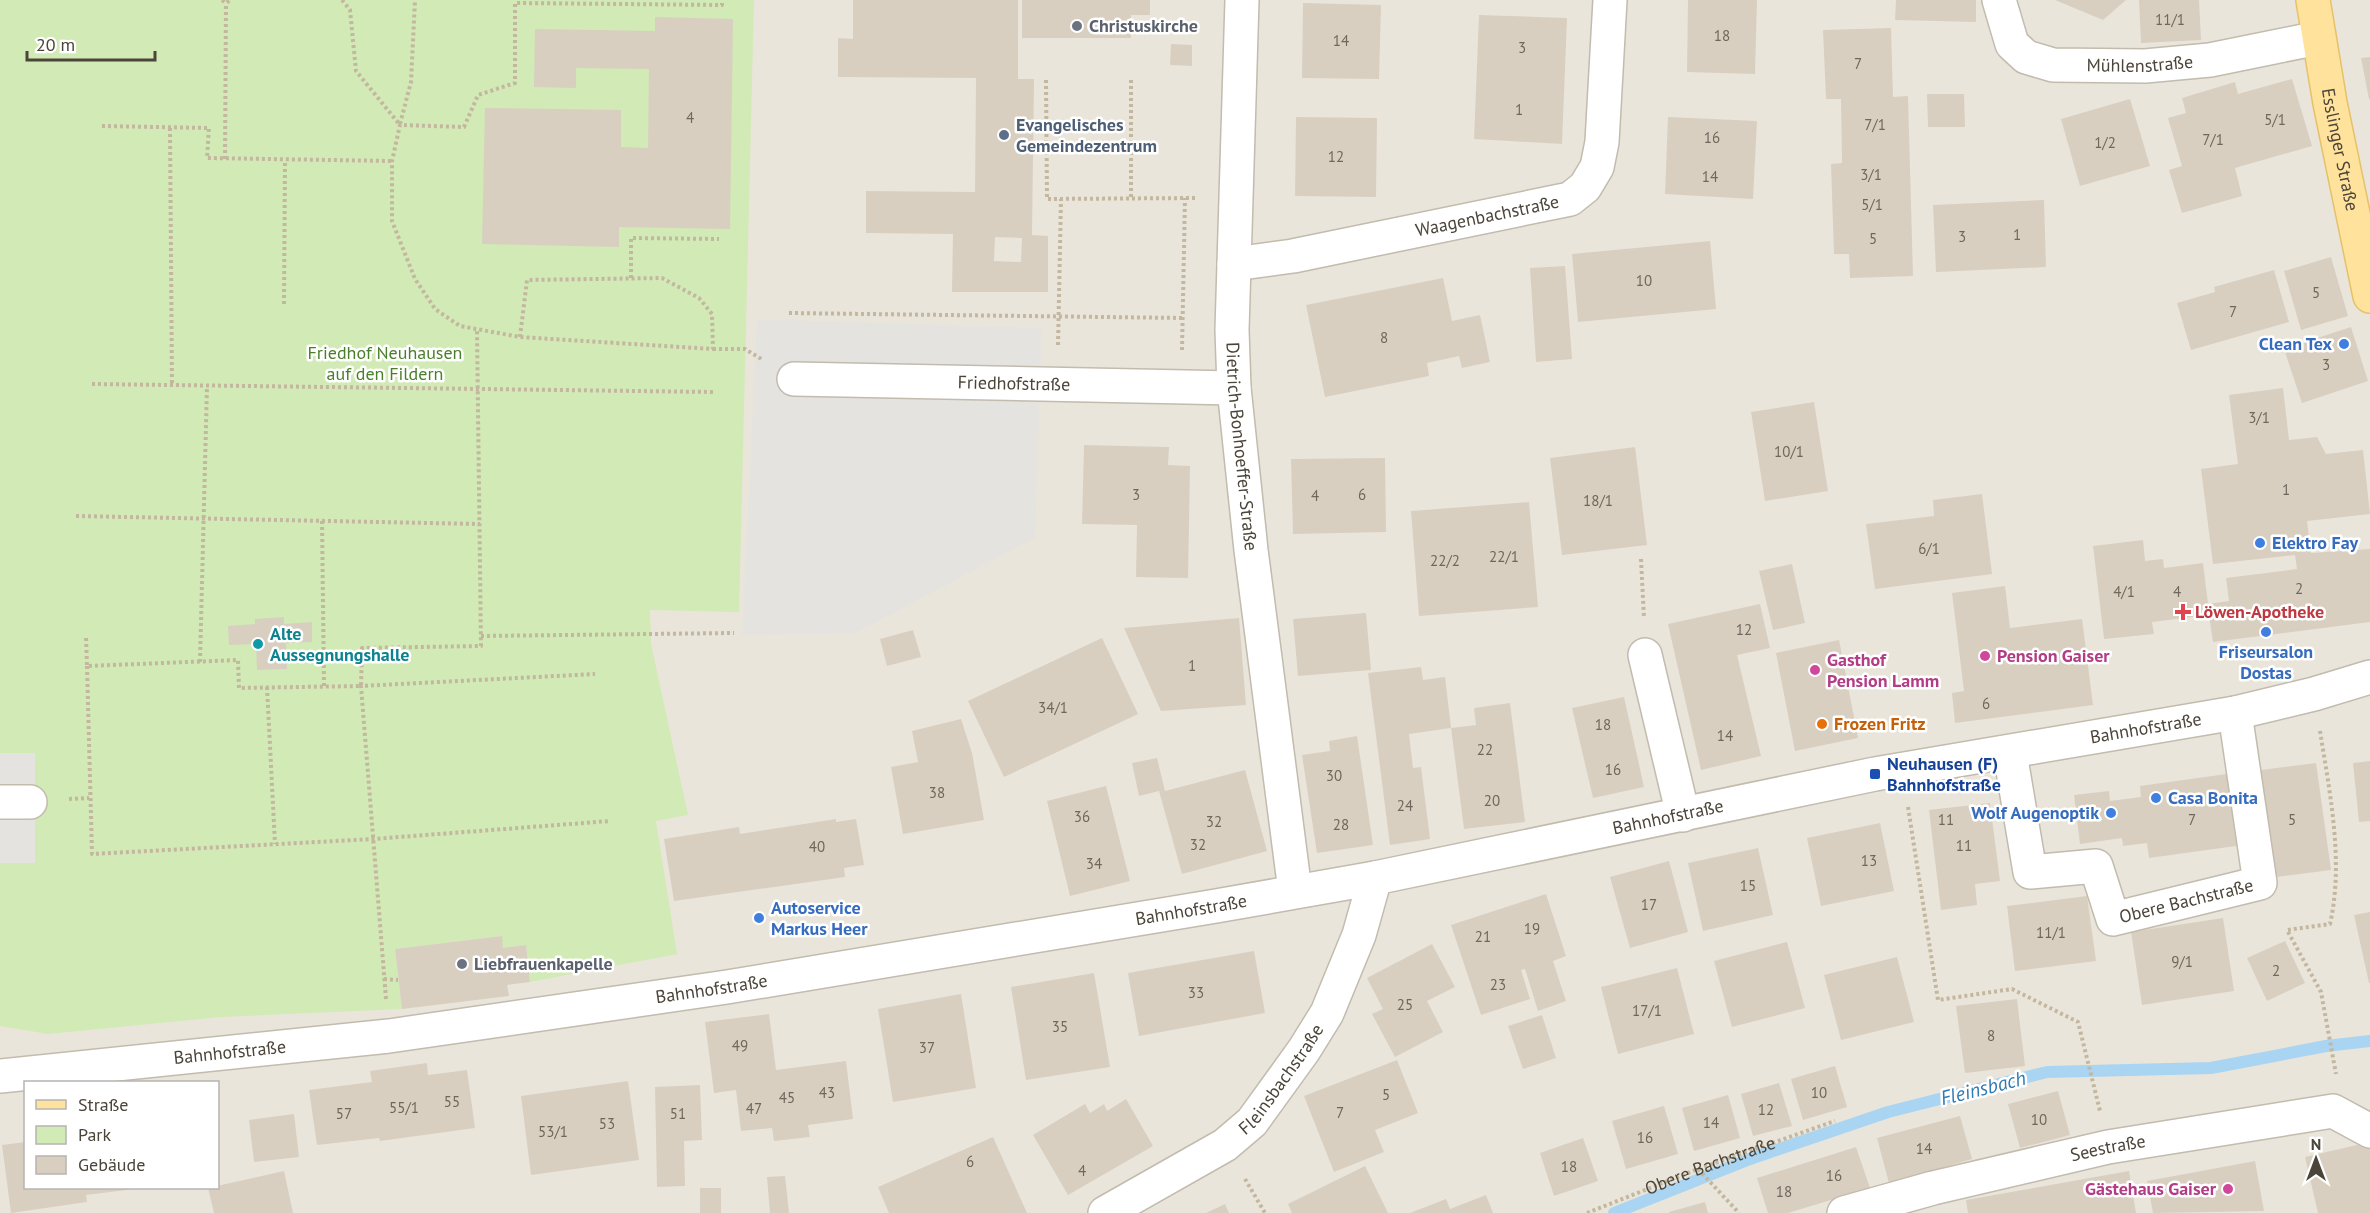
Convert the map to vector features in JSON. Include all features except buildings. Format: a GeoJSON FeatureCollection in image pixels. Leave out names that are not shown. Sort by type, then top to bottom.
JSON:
{"type":"FeatureCollection","features":[{"type":"Feature","properties":{"kind":"main road","name":"Esslinger Straße"},"geometry":{"type":"LineString","coordinates":[[2313,0],[2318,38],[2370,296]]}},
{"type":"Feature","properties":{"kind":"street","name":"Dietrich-Bonhoeffer-Straße"},"geometry":{"type":"LineString","coordinates":[[1242,0],[1232,330],[1234,388],[1252,562],[1295,891]]}},
{"type":"Feature","properties":{"kind":"street","name":"Waagenbachstraße"},"geometry":{"type":"LineString","coordinates":[[1234,264],[1293,256],[1570,199],[1585,187],[1597,167],[1602,141],[1610,0]]}},
{"type":"Feature","properties":{"kind":"street","name":"Mühlenstraße"},"geometry":{"type":"LineString","coordinates":[[1999,0],[2012,44],[2026,57],[2053,65],[2145,66],[2210,60],[2318,38]]}},
{"type":"Feature","properties":{"kind":"street","name":"Friedhofstraße"},"geometry":{"type":"LineString","coordinates":[[794,379],[1234,388]]}},
{"type":"Feature","properties":{"kind":"street"},"geometry":{"type":"LineString","coordinates":[[1645,655],[1683,815]]}},
{"type":"Feature","properties":{"kind":"street","name":"Bahnhofstraße"},"geometry":{"type":"LineString","coordinates":[[0,1076],[389,1036],[727,987],[1375,878],[1904,770],[2235,713],[2314,694],[2370,677]]}},
{"type":"Feature","properties":{"kind":"street","name":"Obere Bachstraße"},"geometry":{"type":"LineString","coordinates":[[2010,753],[2030,872],[2096,866],[2113,919],[2260,883],[2235,713]]}},
{"type":"Feature","properties":{"kind":"street","name":"Fleinsbachstraße"},"geometry":{"type":"LineString","coordinates":[[1105,1213],[1226,1144],[1252,1122],[1304,1050],[1327,1013],[1359,935],[1375,878]]}},
{"type":"Feature","properties":{"kind":"street","name":"Seestraße"},"geometry":{"type":"LineString","coordinates":[[1844,1213],[1933,1188],[2108,1147],[2333,1111],[2370,1131]]}},
{"type":"Feature","properties":{"kind":"path"},"geometry":{"type":"LineString","coordinates":[[342,0],[350,10],[356,71],[400,125],[464,127],[478,95],[515,83],[515,3],[722,5],[722,0]]}},
{"type":"Feature","properties":{"kind":"path"},"geometry":{"type":"LineString","coordinates":[[415,0],[411,82],[392,161],[392,221],[415,279],[435,309],[460,326],[520,338],[745,350],[794,379]]}},
{"type":"Feature","properties":{"kind":"path"},"geometry":{"type":"LineString","coordinates":[[225,159],[226,1]]}},
{"type":"Feature","properties":{"kind":"path"},"geometry":{"type":"LineString","coordinates":[[1046,80],[1047,199],[1236,197]]}},
{"type":"Feature","properties":{"kind":"path"},"geometry":{"type":"LineString","coordinates":[[1131,80],[1131,198]]}},
{"type":"Feature","properties":{"kind":"path"},"geometry":{"type":"LineString","coordinates":[[102,126],[209,128],[207,158],[392,161]]}},
{"type":"Feature","properties":{"kind":"path"},"geometry":{"type":"LineString","coordinates":[[170,128],[172,385]]}},
{"type":"Feature","properties":{"kind":"path"},"geometry":{"type":"LineString","coordinates":[[284,304],[285,160]]}},
{"type":"Feature","properties":{"kind":"path"},"geometry":{"type":"LineString","coordinates":[[1182,387],[1185,198]]}},
{"type":"Feature","properties":{"kind":"path"},"geometry":{"type":"LineString","coordinates":[[1057,385],[1061,199]]}},
{"type":"Feature","properties":{"kind":"path"},"geometry":{"type":"LineString","coordinates":[[631,278],[631,238],[719,239]]}},
{"type":"Feature","properties":{"kind":"path"},"geometry":{"type":"LineString","coordinates":[[520,338],[527,280],[662,278],[699,298],[712,314],[713,349]]}},
{"type":"Feature","properties":{"kind":"path"},"geometry":{"type":"LineString","coordinates":[[789,313],[1183,318]]}},
{"type":"Feature","properties":{"kind":"path"},"geometry":{"type":"LineString","coordinates":[[389,1036],[361,686],[362,648],[482,646],[477,331]]}},
{"type":"Feature","properties":{"kind":"path"},"geometry":{"type":"LineString","coordinates":[[92,384],[715,392]]}},
{"type":"Feature","properties":{"kind":"path"},"geometry":{"type":"LineString","coordinates":[[201,662],[207,386]]}},
{"type":"Feature","properties":{"kind":"path"},"geometry":{"type":"LineString","coordinates":[[76,516],[480,524]]}},
{"type":"Feature","properties":{"kind":"path"},"geometry":{"type":"LineString","coordinates":[[322,521],[324,686]]}},
{"type":"Feature","properties":{"kind":"path"},"geometry":{"type":"LineString","coordinates":[[1641,559],[1645,655]]}},
{"type":"Feature","properties":{"kind":"path"},"geometry":{"type":"LineString","coordinates":[[481,636],[734,633]]}},
{"type":"Feature","properties":{"kind":"path"},"geometry":{"type":"LineString","coordinates":[[86,638],[92,854],[373,839],[610,821]]}},
{"type":"Feature","properties":{"kind":"path"},"geometry":{"type":"LineString","coordinates":[[87,666],[238,660],[239,688],[361,686],[595,674]]}},
{"type":"Feature","properties":{"kind":"path"},"geometry":{"type":"LineString","coordinates":[[267,687],[275,844]]}},
{"type":"Feature","properties":{"kind":"path"},"geometry":{"type":"LineString","coordinates":[[2314,694],[2338,878],[2330,924],[2287,930],[2321,992],[2336,1070]]}},
{"type":"Feature","properties":{"kind":"path"},"geometry":{"type":"LineString","coordinates":[[1904,770],[1918,887],[1938,1000],[2012,989],[2078,1022],[2100,1113]]}},
{"type":"Feature","properties":{"kind":"path"},"geometry":{"type":"LineString","coordinates":[[384,979],[398,980]]}},
{"type":"Feature","properties":{"kind":"path","name":"Obere Bachstraße"},"geometry":{"type":"LineString","coordinates":[[1587,1213],[1698,1169],[1834,1121]]}},
{"type":"Feature","properties":{"kind":"path"},"geometry":{"type":"LineString","coordinates":[[1698,1169],[1739,1213]]}},
{"type":"Feature","properties":{"kind":"shaded area"},"geometry":{"type":"Polygon","coordinates":[[[0,0],[2370,0],[2370,1213],[0,1213],[0,0]]]}},
{"type":"Feature","properties":{"kind":"shaded area"},"geometry":{"type":"Polygon","coordinates":[[[757,319],[1042,328],[1035,538],[854,634],[742,635],[757,319]]]}},
{"type":"Feature","properties":{"kind":"shaded area"},"geometry":{"type":"Polygon","coordinates":[[[0,753],[35,753],[35,863],[0,863],[0,753]]]}},
{"type":"Feature","properties":{"kind":"green space","name":"Friedhof Neuhausen auf den Fildern"},"geometry":{"type":"Polygon","coordinates":[[[0,0],[754,0],[739,612],[650,610],[651,644],[688,815],[656,821],[677,954],[530,982],[526,945],[503,948],[501,936],[395,949],[402,1009],[221,1017],[48,1034],[0,1026],[0,0]]]}},
{"type":"Feature","properties":{"kind":"waterway","name":"Fleinsbach"},"geometry":{"type":"LineString","coordinates":[[1614,1213],[1750,1159],[1888,1112],[2047,1072],[2211,1068],[2326,1046],[2370,1041]]}},
{"type":"Feature","properties":{"kind":"place","name":"Christuskirche"},"geometry":{"type":"Point","coordinates":[1077,26]}},
{"type":"Feature","properties":{"kind":"place","name":"Evangelisches Gemeindezentrum"},"geometry":{"type":"Point","coordinates":[1004,135]}},
{"type":"Feature","properties":{"kind":"place","name":"Clean Tex"},"geometry":{"type":"Point","coordinates":[2344,344]}},
{"type":"Feature","properties":{"kind":"place","name":"Elektro Fay"},"geometry":{"type":"Point","coordinates":[2260,543]}},
{"type":"Feature","properties":{"kind":"place","name":"Löwen-Apotheke"},"geometry":{"type":"Point","coordinates":[2183,612]}},
{"type":"Feature","properties":{"kind":"place","name":"Friseursalon Dostas"},"geometry":{"type":"Point","coordinates":[2266,632]}},
{"type":"Feature","properties":{"kind":"place","name":"Alte Aussegnungshalle"},"geometry":{"type":"Point","coordinates":[258,644]}},
{"type":"Feature","properties":{"kind":"place","name":"Pension Gaiser"},"geometry":{"type":"Point","coordinates":[1985,656]}},
{"type":"Feature","properties":{"kind":"place","name":"Gasthof Pension Lamm"},"geometry":{"type":"Point","coordinates":[1815,670]}},
{"type":"Feature","properties":{"kind":"place","name":"Frozen Fritz"},"geometry":{"type":"Point","coordinates":[1822,724]}},
{"type":"Feature","properties":{"kind":"place","name":"Neuhausen (F) Bahnhofstraße"},"geometry":{"type":"Point","coordinates":[1875,774]}},
{"type":"Feature","properties":{"kind":"place","name":"Casa Bonita"},"geometry":{"type":"Point","coordinates":[2156,798]}},
{"type":"Feature","properties":{"kind":"place","name":"Wolf Augenoptik"},"geometry":{"type":"Point","coordinates":[2111,813]}},
{"type":"Feature","properties":{"kind":"place","name":"Autoservice Markus Heer"},"geometry":{"type":"Point","coordinates":[759,918]}},
{"type":"Feature","properties":{"kind":"place","name":"Liebfrauenkapelle"},"geometry":{"type":"Point","coordinates":[462,964]}},
{"type":"Feature","properties":{"kind":"place","name":"Gästehaus Gaiser"},"geometry":{"type":"Point","coordinates":[2228,1189]}}]}
